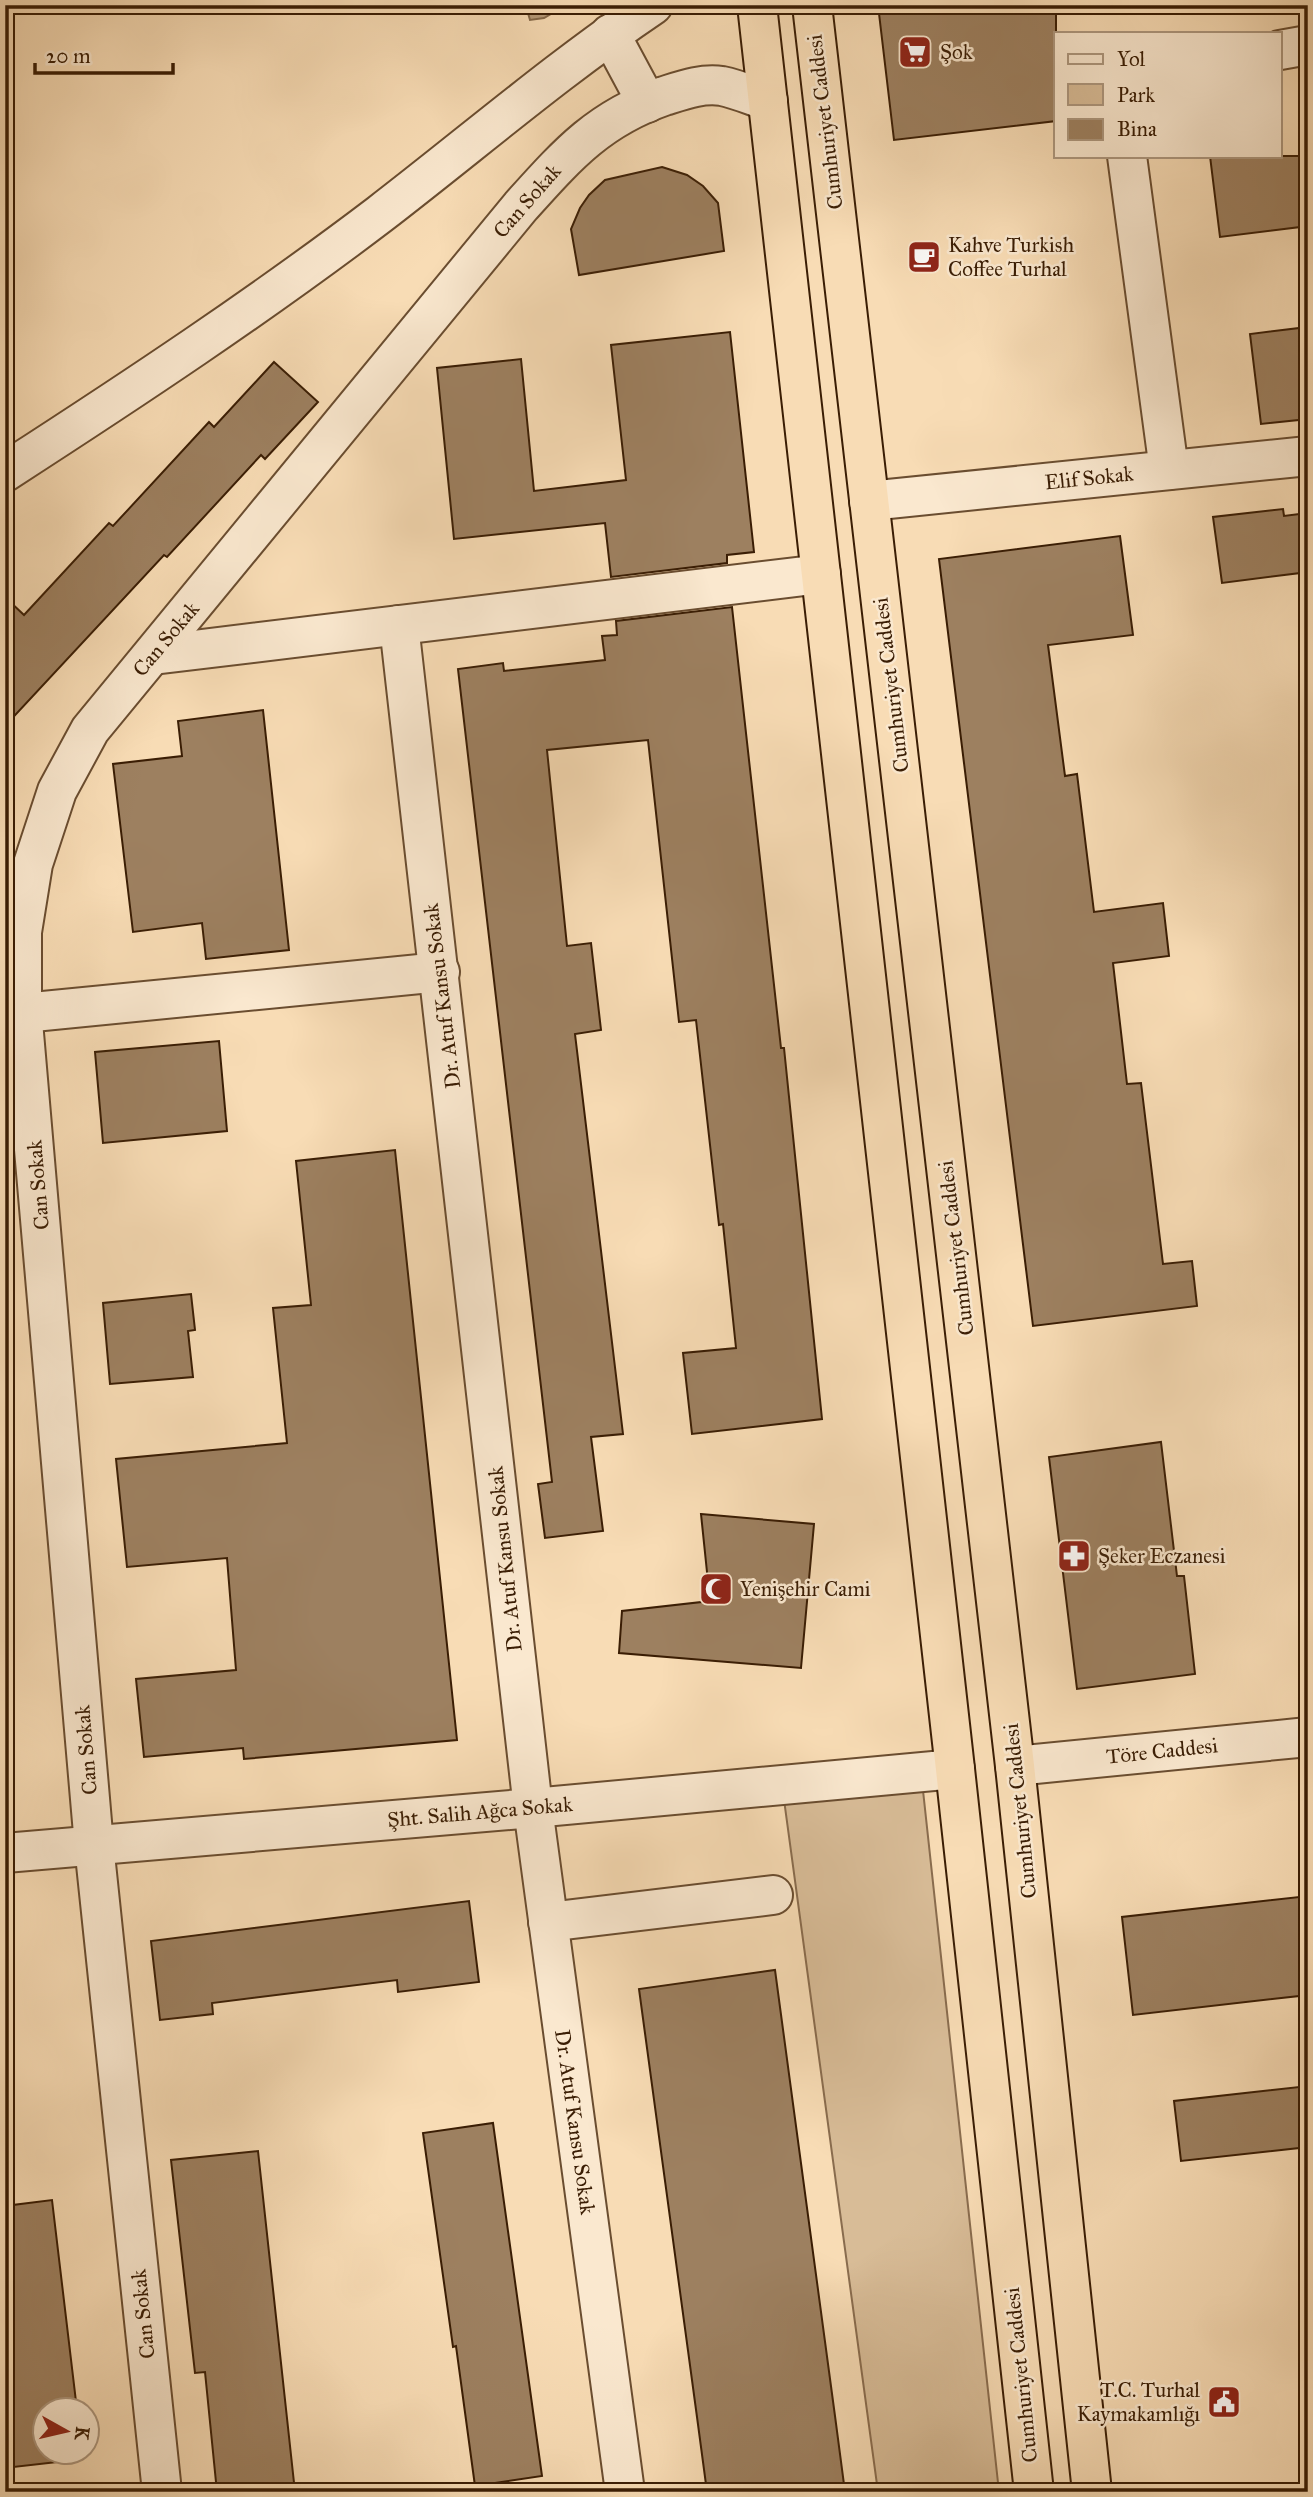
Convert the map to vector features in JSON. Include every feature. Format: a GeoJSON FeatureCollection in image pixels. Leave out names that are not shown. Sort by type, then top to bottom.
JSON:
{"type":"FeatureCollection","features":[{"type":"Feature","properties":{"kind":"highway","name":"Cumhuriyet Caddesi"},"geometry":{"type":"LineString","coordinates":[[757,5],[1034,2492]]}},
{"type":"Feature","properties":{"kind":"highway","name":"Cumhuriyet Caddesi"},"geometry":{"type":"LineString","coordinates":[[812,5],[1015,1766],[1092,2492]]}},
{"type":"Feature","properties":{"kind":"highway"},"geometry":{"type":"LineString","coordinates":[[768,101],[822,90]]}},
{"type":"Feature","properties":{"kind":"street"},"geometry":{"type":"LineString","coordinates":[[5,472],[172,364],[357,230],[610,34],[653,5]]}},
{"type":"Feature","properties":{"kind":"street"},"geometry":{"type":"LineString","coordinates":[[610,34],[647,103]]}},
{"type":"Feature","properties":{"kind":"street"},"geometry":{"type":"LineString","coordinates":[[1282,50],[1308,45]]}},
{"type":"Feature","properties":{"kind":"street","name":"Can Sokak"},"geometry":{"type":"LineString","coordinates":[[162,2492],[94,1845],[23,1013],[22,932],[33,864],[57,791],[90,730],[521,206],[578,145],[609,121],[685,89],[707,85],[723,86],[768,101]]}},
{"type":"Feature","properties":{"kind":"street"},"geometry":{"type":"LineString","coordinates":[[1127,158],[1169,470]]}},
{"type":"Feature","properties":{"kind":"street","name":"Elif Sokak"},"geometry":{"type":"LineString","coordinates":[[869,501],[1308,456]]}},
{"type":"Feature","properties":{"kind":"street"},"geometry":{"type":"LineString","coordinates":[[153,655],[821,574]]}},
{"type":"Feature","properties":{"kind":"street","name":"Dr. Atuf Kansu Sokak"},"geometry":{"type":"LineString","coordinates":[[399,625],[533,1808],[625,2492]]}},
{"type":"Feature","properties":{"kind":"street"},"geometry":{"type":"LineString","coordinates":[[23,1013],[440,972]]}},
{"type":"Feature","properties":{"kind":"street","name":"Töre Caddesi"},"geometry":{"type":"LineString","coordinates":[[1015,1766],[1308,1737]]}},
{"type":"Feature","properties":{"kind":"street","name":"Şht. Salih Ağca Sokak"},"geometry":{"type":"LineString","coordinates":[[5,1853],[955,1769]]}},
{"type":"Feature","properties":{"kind":"street"},"geometry":{"type":"LineString","coordinates":[[548,1922],[773,1895]]}},
{"type":"Feature","properties":{"kind":"green space"},"geometry":{"type":"Polygon","coordinates":[[[921,1772],[999,2492],[878,2492],[782,1785],[921,1772]]]}},
{"type":"Feature","properties":{"kind":"shaded area"},"geometry":{"type":"Polygon","coordinates":[[[532,5],[566,5],[544,18],[530,20],[528,13],[532,5]]]}},
{"type":"Feature","properties":{"kind":"building"},"geometry":{"type":"Polygon","coordinates":[[[878,5],[1056,5],[1054,121],[894,140],[878,5]]]}},
{"type":"Feature","properties":{"kind":"building"},"geometry":{"type":"Polygon","coordinates":[[[1308,156],[1308,226],[1220,237],[1210,158],[1308,156]]]}},
{"type":"Feature","properties":{"kind":"building"},"geometry":{"type":"Polygon","coordinates":[[[662,167],[687,175],[703,186],[718,203],[724,251],[579,275],[571,229],[589,195],[605,180],[662,167]]]}},
{"type":"Feature","properties":{"kind":"building"},"geometry":{"type":"Polygon","coordinates":[[[1308,327],[1308,419],[1261,424],[1250,334],[1308,327]]]}},
{"type":"Feature","properties":{"kind":"building"},"geometry":{"type":"Polygon","coordinates":[[[730,332],[754,552],[727,555],[727,563],[611,577],[605,523],[454,539],[437,368],[521,359],[534,491],[626,480],[611,345],[730,332]]]}},
{"type":"Feature","properties":{"kind":"building"},"geometry":{"type":"Polygon","coordinates":[[[274,362],[318,402],[265,459],[261,455],[167,557],[164,555],[5,726],[5,597],[24,615],[109,523],[113,526],[209,422],[214,427],[274,362]]]}},
{"type":"Feature","properties":{"kind":"building"},"geometry":{"type":"Polygon","coordinates":[[[1283,509],[1284,516],[1308,513],[1308,572],[1222,583],[1213,517],[1283,509]]]}},
{"type":"Feature","properties":{"kind":"building"},"geometry":{"type":"Polygon","coordinates":[[[1120,536],[1133,635],[1048,645],[1065,776],[1077,774],[1094,912],[1163,903],[1169,956],[1113,963],[1127,1084],[1141,1083],[1163,1264],[1192,1261],[1197,1306],[1033,1326],[939,559],[1120,536]]]}},
{"type":"Feature","properties":{"kind":"building"},"geometry":{"type":"Polygon","coordinates":[[[732,607],[781,1048],[784,1048],[822,1419],[692,1434],[683,1353],[736,1348],[723,1224],[719,1225],[696,1020],[679,1022],[648,740],[547,750],[567,946],[591,943],[601,1030],[575,1034],[623,1434],[591,1437],[603,1531],[545,1538],[538,1484],[552,1482],[458,669],[503,663],[504,671],[605,660],[602,636],[617,635],[616,621],[732,607]]]}},
{"type":"Feature","properties":{"kind":"building"},"geometry":{"type":"Polygon","coordinates":[[[263,710],[289,950],[206,959],[202,923],[133,932],[113,764],[182,756],[178,721],[263,710]]]}},
{"type":"Feature","properties":{"kind":"building"},"geometry":{"type":"Polygon","coordinates":[[[219,1041],[227,1131],[103,1143],[95,1052],[219,1041]]]}},
{"type":"Feature","properties":{"kind":"building"},"geometry":{"type":"Polygon","coordinates":[[[395,1150],[457,1740],[244,1759],[243,1748],[144,1757],[136,1679],[236,1670],[227,1558],[127,1567],[116,1459],[287,1443],[273,1308],[311,1305],[296,1161],[395,1150]]]}},
{"type":"Feature","properties":{"kind":"building"},"geometry":{"type":"Polygon","coordinates":[[[191,1294],[195,1330],[188,1331],[193,1377],[110,1384],[103,1303],[191,1294]]]}},
{"type":"Feature","properties":{"kind":"building"},"geometry":{"type":"Polygon","coordinates":[[[1161,1442],[1177,1576],[1184,1576],[1195,1674],[1077,1689],[1049,1457],[1161,1442]]]}},
{"type":"Feature","properties":{"kind":"building","name":"Yenişehir Cami"},"geometry":{"type":"Polygon","coordinates":[[[701,1514],[814,1524],[801,1668],[619,1653],[622,1611],[710,1601],[701,1514]]]}},
{"type":"Feature","properties":{"kind":"building"},"geometry":{"type":"Polygon","coordinates":[[[1308,1896],[1308,1995],[1133,2015],[1122,1917],[1308,1896]]]}},
{"type":"Feature","properties":{"kind":"building"},"geometry":{"type":"Polygon","coordinates":[[[469,1901],[479,1982],[398,1992],[397,1980],[212,2003],[213,2014],[160,2020],[151,1941],[469,1901]]]}},
{"type":"Feature","properties":{"kind":"building"},"geometry":{"type":"Polygon","coordinates":[[[775,1970],[845,2492],[707,2492],[639,1989],[775,1970]]]}},
{"type":"Feature","properties":{"kind":"building"},"geometry":{"type":"Polygon","coordinates":[[[1308,2086],[1308,2147],[1181,2161],[1174,2101],[1308,2086]]]}},
{"type":"Feature","properties":{"kind":"building"},"geometry":{"type":"Polygon","coordinates":[[[493,2123],[542,2476],[475,2486],[423,2133],[493,2123]]]}},
{"type":"Feature","properties":{"kind":"building"},"geometry":{"type":"Polygon","coordinates":[[[258,2151],[295,2492],[217,2492],[205,2372],[195,2373],[171,2160],[258,2151]]]}},
{"type":"Feature","properties":{"kind":"building"},"geometry":{"type":"Polygon","coordinates":[[[52,2200],[75,2396],[32,2396],[32,2465],[5,2468],[5,2206],[52,2200]]]}},
{"type":"Feature","properties":{"kind":"place","name":"Şok"},"geometry":{"type":"Point","coordinates":[915,52]}},
{"type":"Feature","properties":{"kind":"place","name":"Kahve Turkish Coffee Turhal"},"geometry":{"type":"Point","coordinates":[924,257]}},
{"type":"Feature","properties":{"kind":"place","name":"Şeker Eczanesi"},"geometry":{"type":"Point","coordinates":[1074,1556]}},
{"type":"Feature","properties":{"kind":"place","name":"Yenişehir Cami"},"geometry":{"type":"Point","coordinates":[716,1589]}},
{"type":"Feature","properties":{"kind":"place","name":"T.C. Turhal Kaymakamlığı"},"geometry":{"type":"Point","coordinates":[1224,2402]}}]}
